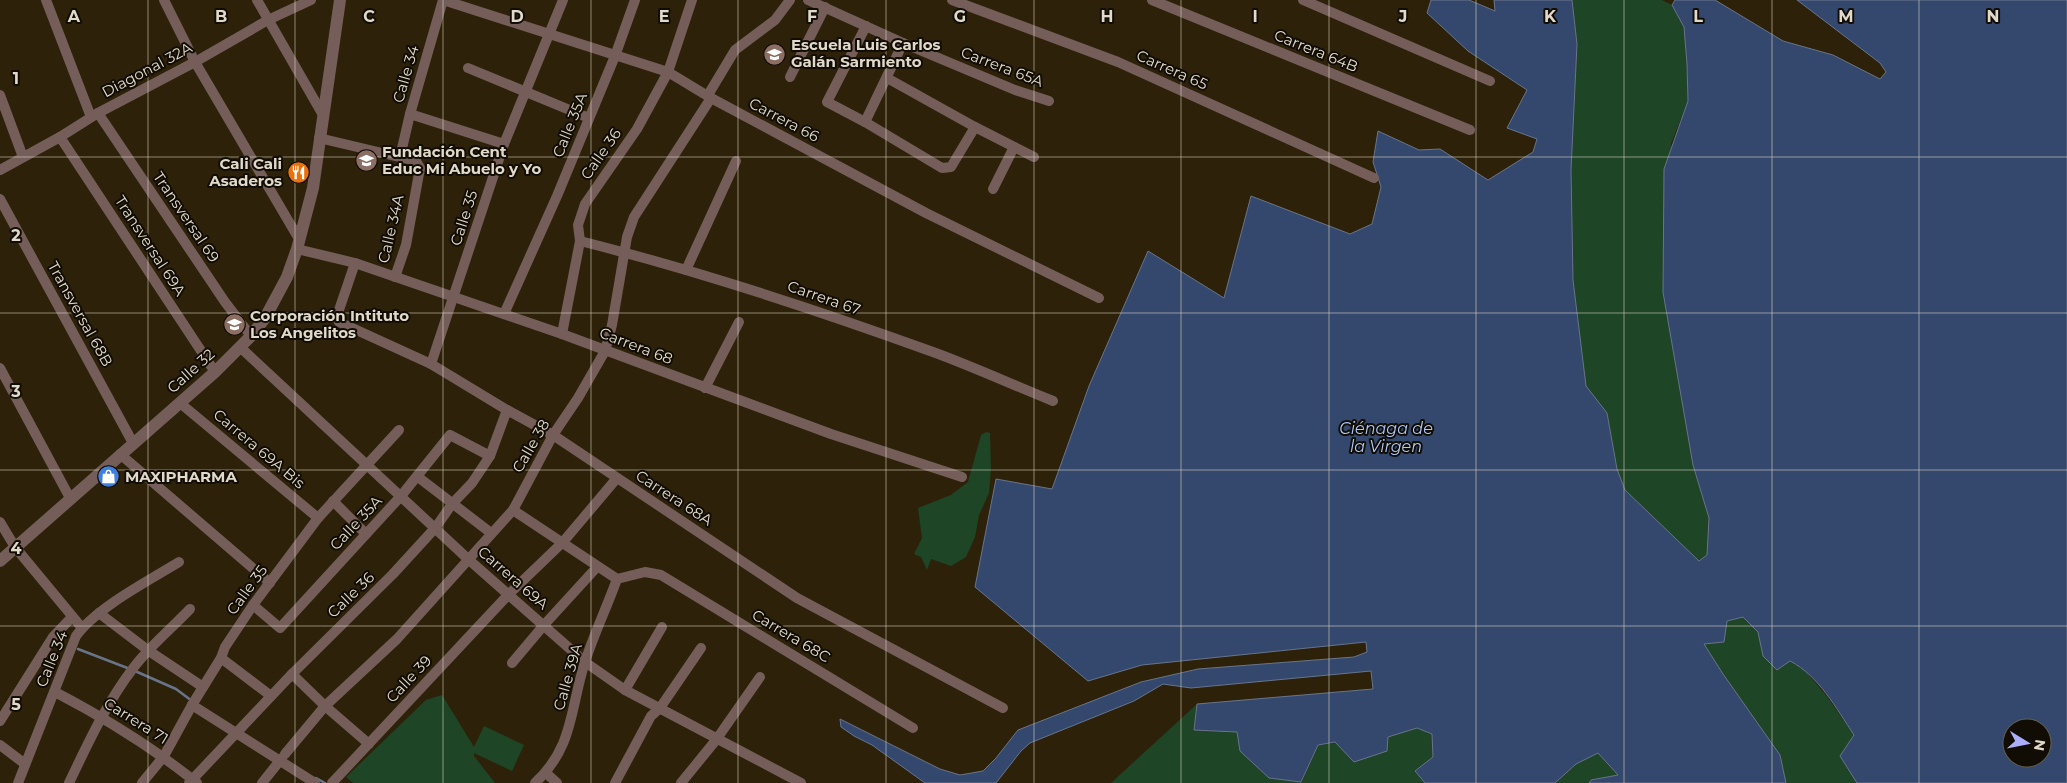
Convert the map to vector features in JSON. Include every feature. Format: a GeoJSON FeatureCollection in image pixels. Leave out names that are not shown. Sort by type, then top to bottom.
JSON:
{"type":"FeatureCollection","features":[{"type":"Feature","properties":{"kind":"street","name":"Transversal 69"},"geometry":{"type":"LineString","coordinates":[[46,0],[94,115],[225,302],[251,336]]}},
{"type":"Feature","properties":{"kind":"street"},"geometry":{"type":"LineString","coordinates":[[164,0],[195,62],[298,244]]}},
{"type":"Feature","properties":{"kind":"street"},"geometry":{"type":"LineString","coordinates":[[257,0],[323,115]]}},
{"type":"Feature","properties":{"kind":"street","name":"Diagonal 32A"},"geometry":{"type":"LineString","coordinates":[[0,170],[60,137],[94,115],[195,62],[268,20],[311,0]]}},
{"type":"Feature","properties":{"kind":"street","name":"Calle 32"},"geometry":{"type":"LineString","coordinates":[[0,561],[215,372],[241,348],[265,318],[287,277],[313,188],[340,0]]}},
{"type":"Feature","properties":{"kind":"street","name":"Carrera 66"},"geometry":{"type":"LineString","coordinates":[[443,0],[668,72],[926,213],[1099,298]]}},
{"type":"Feature","properties":{"kind":"street","name":"Calle 34"},"geometry":{"type":"LineString","coordinates":[[400,157],[410,114],[443,0]]}},
{"type":"Feature","properties":{"kind":"street","name":"Calle 35"},"geometry":{"type":"LineString","coordinates":[[431,364],[504,144],[524,91],[563,0]]}},
{"type":"Feature","properties":{"kind":"street","name":"Calle 35A"},"geometry":{"type":"LineString","coordinates":[[504,314],[557,196],[636,0]]}},
{"type":"Feature","properties":{"kind":"street","name":"Calle 36"},"geometry":{"type":"LineString","coordinates":[[562,334],[580,241],[578,225],[585,204],[637,129],[668,72],[692,0]]}},
{"type":"Feature","properties":{"kind":"street","name":"Calle 38"},"geometry":{"type":"LineString","coordinates":[[262,783],[325,706],[397,639],[513,510],[552,435],[578,398],[605,351],[612,325],[624,252],[634,217],[710,96],[735,50],[775,20],[790,0]]}},
{"type":"Feature","properties":{"kind":"street","name":"Carrera 65A"},"geometry":{"type":"LineString","coordinates":[[808,0],[903,43],[1015,90],[1049,101]]}},
{"type":"Feature","properties":{"kind":"street","name":"Carrera 65"},"geometry":{"type":"LineString","coordinates":[[952,0],[1118,62],[1374,178]]}},
{"type":"Feature","properties":{"kind":"street","name":"Carrera 64B"},"geometry":{"type":"LineString","coordinates":[[1152,0],[1470,130]]}},
{"type":"Feature","properties":{"kind":"street"},"geometry":{"type":"LineString","coordinates":[[1303,0],[1490,81]]}},
{"type":"Feature","properties":{"kind":"street"},"geometry":{"type":"LineString","coordinates":[[790,77],[825,7]]}},
{"type":"Feature","properties":{"kind":"street"},"geometry":{"type":"LineString","coordinates":[[866,26],[827,102],[865,122],[942,168],[947,169],[951,167],[974,127]]}},
{"type":"Feature","properties":{"kind":"street"},"geometry":{"type":"LineString","coordinates":[[865,122],[903,43]]}},
{"type":"Feature","properties":{"kind":"street"},"geometry":{"type":"LineString","coordinates":[[468,68],[589,118]]}},
{"type":"Feature","properties":{"kind":"street"},"geometry":{"type":"LineString","coordinates":[[887,78],[974,127],[1034,157]]}},
{"type":"Feature","properties":{"kind":"street"},"geometry":{"type":"LineString","coordinates":[[0,95],[23,157]]}},
{"type":"Feature","properties":{"kind":"street"},"geometry":{"type":"LineString","coordinates":[[410,114],[504,144]]}},
{"type":"Feature","properties":{"kind":"street","name":"Transversal 69A"},"geometry":{"type":"LineString","coordinates":[[60,137],[215,372]]}},
{"type":"Feature","properties":{"kind":"street"},"geometry":{"type":"LineString","coordinates":[[319,138],[400,157]]}},
{"type":"Feature","properties":{"kind":"street"},"geometry":{"type":"LineString","coordinates":[[993,189],[1014,147]]}},
{"type":"Feature","properties":{"kind":"street","name":"Calle 34A"},"geometry":{"type":"LineString","coordinates":[[395,276],[406,246],[420,168],[416,161],[400,157]]}},
{"type":"Feature","properties":{"kind":"street"},"geometry":{"type":"LineString","coordinates":[[686,270],[736,161]]}},
{"type":"Feature","properties":{"kind":"street","name":"Transversal 68B"},"geometry":{"type":"LineString","coordinates":[[0,199],[133,443]]}},
{"type":"Feature","properties":{"kind":"street","name":"Carrera 67"},"geometry":{"type":"LineString","coordinates":[[580,241],[624,252],[779,298],[935,353],[1052,401]]}},
{"type":"Feature","properties":{"kind":"street","name":"Carrera 68"},"geometry":{"type":"LineString","coordinates":[[298,244],[562,334],[831,434],[962,478]]}},
{"type":"Feature","properties":{"kind":"street","name":"Carrera 68A"},"geometry":{"type":"LineString","coordinates":[[355,263],[339,310],[337,318],[339,322],[431,364],[552,435],[797,598],[1002,708]]}},
{"type":"Feature","properties":{"kind":"street"},"geometry":{"type":"LineString","coordinates":[[705,388],[739,322]]}},
{"type":"Feature","properties":{"kind":"street","name":"Carrera 69A"},"geometry":{"type":"LineString","coordinates":[[241,348],[468,559],[585,662],[625,690],[796,782]]}},
{"type":"Feature","properties":{"kind":"street"},"geometry":{"type":"LineString","coordinates":[[0,368],[70,498]]}},
{"type":"Feature","properties":{"kind":"street","name":"Carrera 69A Bis"},"geometry":{"type":"LineString","coordinates":[[180,403],[318,518]]}},
{"type":"Feature","properties":{"kind":"street","name":"Calle 36"},"geometry":{"type":"LineString","coordinates":[[193,782],[270,696],[394,574],[436,528],[452,504],[472,483],[490,456],[507,410]]}},
{"type":"Feature","properties":{"kind":"street","name":"Calle 35"},"geometry":{"type":"LineString","coordinates":[[142,783],[164,756],[221,658],[225,647],[253,606],[318,518],[399,430]]}},
{"type":"Feature","properties":{"kind":"street","name":"Calle 35A"},"geometry":{"type":"LineString","coordinates":[[253,606],[280,628],[418,477],[450,435],[490,456]]}},
{"type":"Feature","properties":{"kind":"street"},"geometry":{"type":"LineString","coordinates":[[120,454],[270,583]]}},
{"type":"Feature","properties":{"kind":"street"},"geometry":{"type":"LineString","coordinates":[[418,477],[491,533]]}},
{"type":"Feature","properties":{"kind":"street","name":"Calle 39"},"geometry":{"type":"LineString","coordinates":[[332,783],[508,595],[563,542],[617,478]]}},
{"type":"Feature","properties":{"kind":"street"},"geometry":{"type":"LineString","coordinates":[[333,501],[366,534]]}},
{"type":"Feature","properties":{"kind":"street"},"geometry":{"type":"LineString","coordinates":[[513,510],[617,580]]}},
{"type":"Feature","properties":{"kind":"street"},"geometry":{"type":"LineString","coordinates":[[0,522],[15,547],[82,628]]}},
{"type":"Feature","properties":{"kind":"street","name":"Calle 34"},"geometry":{"type":"LineString","coordinates":[[18,783],[71,648],[82,628],[99,613],[179,562]]}},
{"type":"Feature","properties":{"kind":"street"},"geometry":{"type":"LineString","coordinates":[[512,663],[597,567]]}},
{"type":"Feature","properties":{"kind":"street","name":"Carrera 68C"},"geometry":{"type":"LineString","coordinates":[[617,580],[635,574],[653,572],[662,575],[912,728]]}},
{"type":"Feature","properties":{"kind":"street","name":"Calle 39A"},"geometry":{"type":"LineString","coordinates":[[535,783],[546,773],[563,748],[585,662],[617,580]]}},
{"type":"Feature","properties":{"kind":"street"},"geometry":{"type":"LineString","coordinates":[[69,783],[102,716],[133,668],[190,609]]}},
{"type":"Feature","properties":{"kind":"street"},"geometry":{"type":"LineString","coordinates":[[99,613],[148,651],[203,687]]}},
{"type":"Feature","properties":{"kind":"street"},"geometry":{"type":"LineString","coordinates":[[0,721],[53,637],[72,616]]}},
{"type":"Feature","properties":{"kind":"street"},"geometry":{"type":"LineString","coordinates":[[625,690],[662,627]]}},
{"type":"Feature","properties":{"kind":"street"},"geometry":{"type":"LineString","coordinates":[[615,783],[651,716],[660,708],[701,648]]}},
{"type":"Feature","properties":{"kind":"street"},"geometry":{"type":"LineString","coordinates":[[221,658],[270,696]]}},
{"type":"Feature","properties":{"kind":"street"},"geometry":{"type":"LineString","coordinates":[[292,674],[369,744]]}},
{"type":"Feature","properties":{"kind":"street"},"geometry":{"type":"LineString","coordinates":[[681,783],[716,740],[760,677]]}},
{"type":"Feature","properties":{"kind":"street","name":"Carrera 71"},"geometry":{"type":"LineString","coordinates":[[55,692],[102,716],[164,756],[193,782]]}},
{"type":"Feature","properties":{"kind":"street"},"geometry":{"type":"LineString","coordinates":[[194,702],[282,758],[315,783]]}},
{"type":"Feature","properties":{"kind":"street"},"geometry":{"type":"LineString","coordinates":[[0,745],[25,764]]}},
{"type":"Feature","properties":{"kind":"street"},"geometry":{"type":"LineString","coordinates":[[546,773],[557,783]]}},
{"type":"Feature","properties":{"kind":"green space"},"geometry":{"type":"Polygon","coordinates":[[[1572,0],[1662,0],[1672,5],[1684,27],[1688,101],[1671,144],[1663,292],[1693,465],[1709,518],[1707,555],[1699,561],[1625,490],[1617,469],[1607,413],[1586,387],[1573,280],[1571,170],[1577,44],[1572,0]]]}},
{"type":"Feature","properties":{"kind":"green space"},"geometry":{"type":"Polygon","coordinates":[[[986,432],[990,433],[991,469],[989,493],[979,515],[975,537],[966,557],[951,566],[931,559],[927,570],[921,557],[914,554],[922,538],[918,508],[951,495],[968,482],[981,435],[986,432]]]}},
{"type":"Feature","properties":{"kind":"green space"},"geometry":{"type":"Polygon","coordinates":[[[1743,617],[1758,632],[1763,656],[1777,670],[1789,661],[1803,668],[1826,695],[1854,735],[1841,756],[1857,783],[1786,783],[1780,755],[1703,643],[1723,642],[1727,621],[1743,617]]]}},
{"type":"Feature","properties":{"kind":"green space"},"geometry":{"type":"Polygon","coordinates":[[[442,695],[474,747],[484,726],[524,745],[512,771],[474,753],[474,756],[495,783],[353,783],[346,777],[426,700],[442,695]]]}},
{"type":"Feature","properties":{"kind":"green space"},"geometry":{"type":"Polygon","coordinates":[[[1197,704],[1194,730],[1237,732],[1269,777],[1302,782],[1318,745],[1388,737],[1417,728],[1432,734],[1433,757],[1415,771],[1425,783],[1111,783],[1197,704]]]}},
{"type":"Feature","properties":{"kind":"green space"},"geometry":{"type":"Polygon","coordinates":[[[1598,753],[1618,775],[1591,780],[1589,783],[1555,783],[1576,764],[1598,753]]]}},
{"type":"Feature","properties":{"kind":"water","name":"Ciénaga de la Virgen"},"geometry":{"type":"Polygon","coordinates":[[[1431,0],[1469,0],[1495,11],[1494,0],[1572,0],[1577,44],[1571,170],[1573,280],[1586,386],[1607,413],[1617,469],[1625,490],[1699,561],[1707,555],[1709,518],[1693,465],[1663,292],[1664,169],[1688,101],[1684,27],[1672,5],[1675,0],[1715,0],[1783,41],[1833,55],[1880,79],[1886,72],[1880,63],[1797,0],[2067,0],[2067,783],[1857,783],[1840,756],[1854,735],[1833,704],[1810,675],[1800,667],[1790,661],[1777,670],[1763,656],[1758,632],[1743,617],[1727,621],[1724,642],[1704,644],[1780,755],[1786,783],[1589,783],[1591,780],[1618,775],[1598,753],[1576,764],[1555,783],[1425,783],[1415,771],[1433,757],[1432,734],[1417,728],[1388,737],[1387,751],[1354,762],[1335,742],[1318,745],[1301,782],[1269,778],[1240,751],[1237,732],[1194,730],[1197,704],[1373,689],[1371,671],[1191,688],[1163,684],[1134,701],[1030,743],[1021,751],[996,783],[925,783],[872,745],[841,727],[840,719],[940,769],[960,775],[983,771],[1018,730],[1141,682],[1198,669],[1354,657],[1367,652],[1366,642],[1142,665],[1088,681],[975,587],[996,479],[1052,489],[1089,386],[1148,251],[1224,298],[1251,196],[1350,234],[1372,224],[1381,187],[1373,162],[1378,131],[1419,150],[1440,149],[1488,180],[1533,152],[1537,139],[1507,128],[1527,90],[1468,51],[1427,13],[1431,0]]]}},
{"type":"Feature","properties":{"kind":"waterway"},"geometry":{"type":"LineString","coordinates":[[78,649],[130,669]]}},
{"type":"Feature","properties":{"kind":"waterway"},"geometry":{"type":"LineString","coordinates":[[135,671],[176,689],[192,701]]}},
{"type":"Feature","properties":{"kind":"waterway"},"geometry":{"type":"LineString","coordinates":[[316,778],[325,783]]}},
{"type":"Feature","properties":{"kind":"place","name":"Escuela Luis Carlos Galán Sarmiento"},"geometry":{"type":"Point","coordinates":[775,54]}},
{"type":"Feature","properties":{"kind":"place","name":"Fundación Cent Educ Mi Abuelo y Yo"},"geometry":{"type":"Point","coordinates":[366,161]}},
{"type":"Feature","properties":{"kind":"place","name":"Cali Cali Asaderos"},"geometry":{"type":"Point","coordinates":[298,173]}},
{"type":"Feature","properties":{"kind":"place","name":"Corporación Intituto Los Angelitos"},"geometry":{"type":"Point","coordinates":[234,325]}},
{"type":"Feature","properties":{"kind":"place","name":"MAXIPHARMA"},"geometry":{"type":"Point","coordinates":[109,477]}}]}
